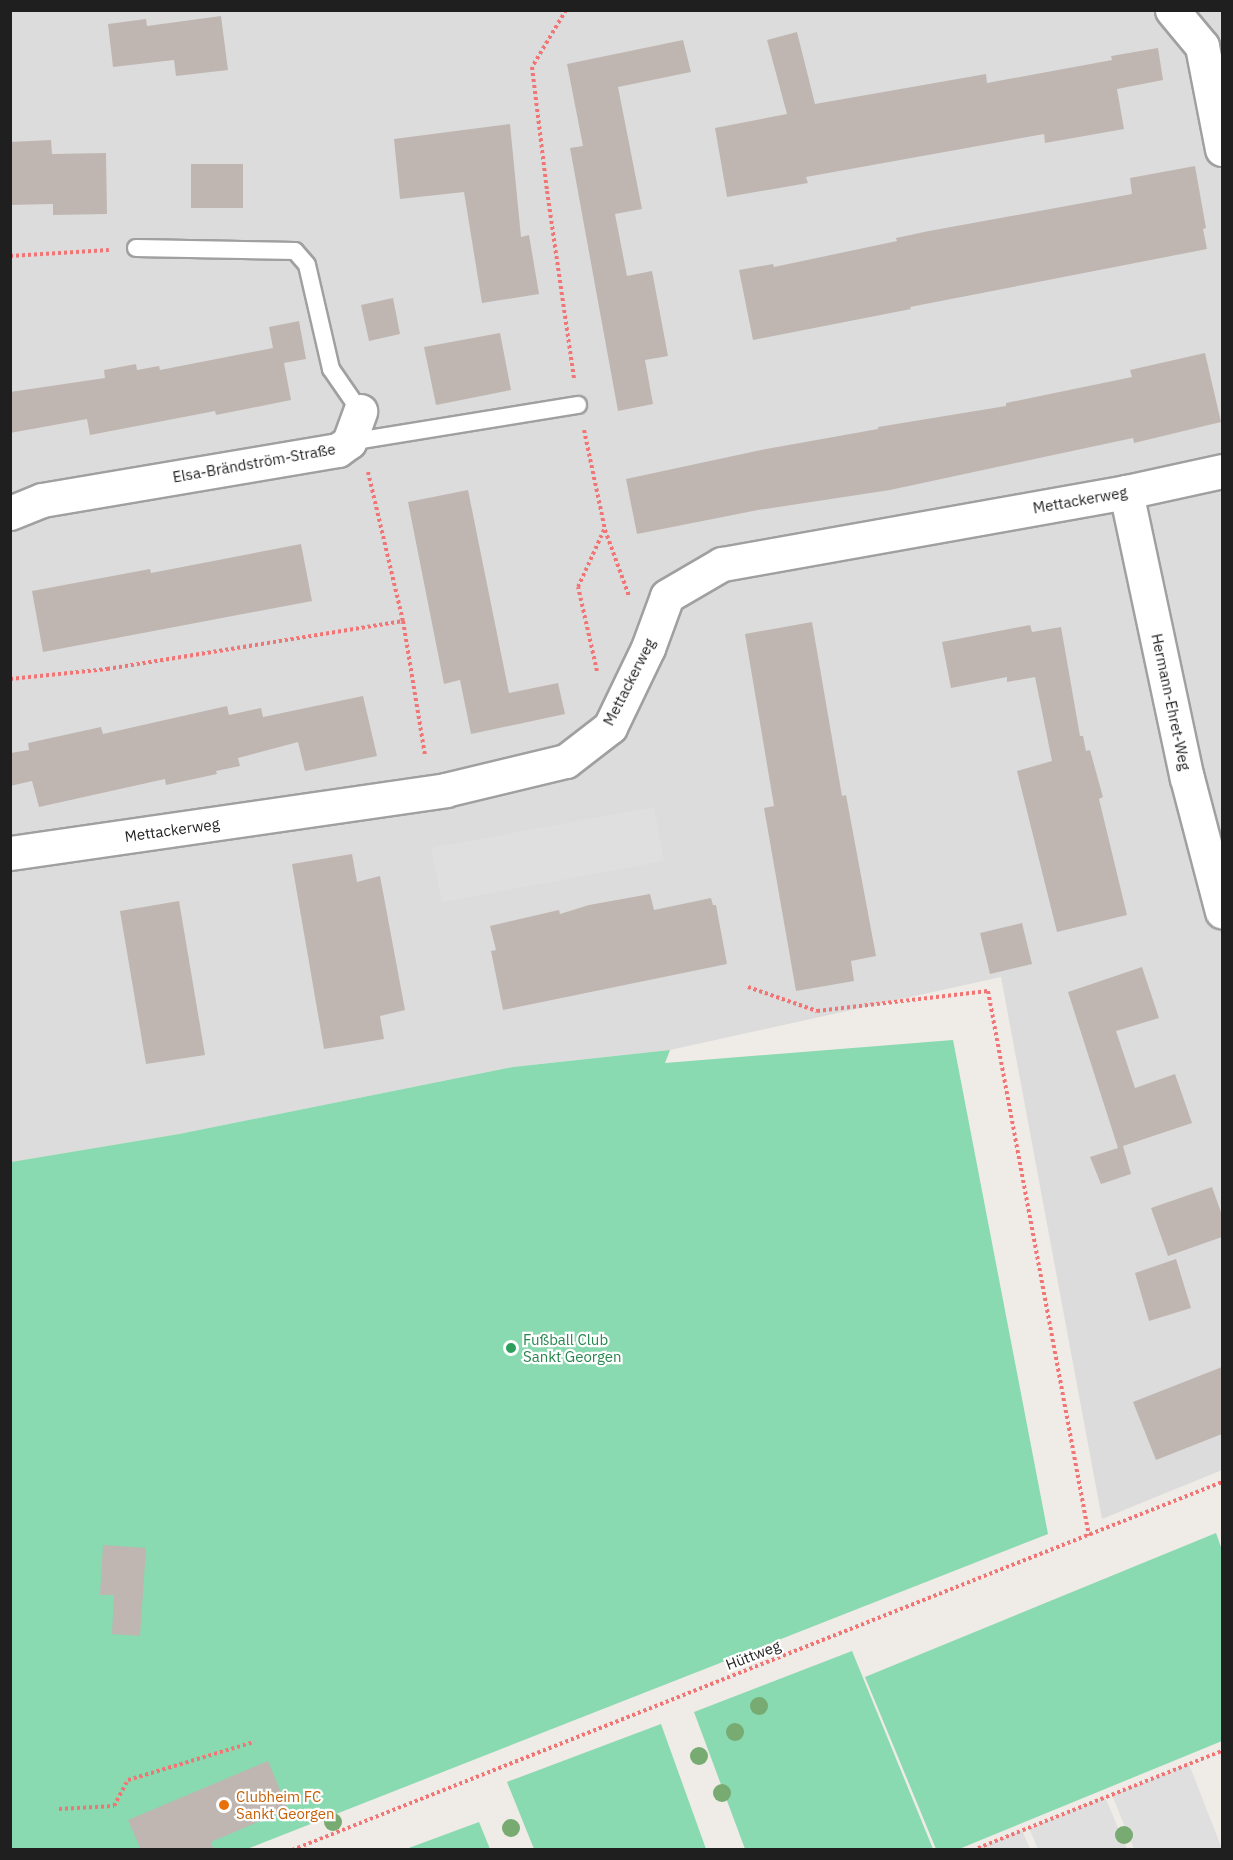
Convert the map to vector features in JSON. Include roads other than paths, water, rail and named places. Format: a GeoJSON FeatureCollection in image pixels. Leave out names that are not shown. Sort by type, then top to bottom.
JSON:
{"type":"FeatureCollection","features":[{"type":"Feature","properties":{"kind":"street"},"geometry":{"type":"LineString","coordinates":[[1172,10],[1202,46],[1222,149]]}},
{"type":"Feature","properties":{"kind":"street","name":"Elsa-Brändström-Straße"},"geometry":{"type":"LineString","coordinates":[[10,513],[42,500],[338,450],[349,442],[360,411]]}},
{"type":"Feature","properties":{"kind":"street","name":"Mettackerweg"},"geometry":{"type":"LineString","coordinates":[[10,853],[432,792],[566,761],[610,727],[648,648],[667,596],[722,564],[1126,492],[1222,471]]}},
{"type":"Feature","properties":{"kind":"street","name":"Hermann-Ehret-Weg"},"geometry":{"type":"LineString","coordinates":[[1126,492],[1187,778],[1222,911]]}},
{"type":"Feature","properties":{"kind":"lane","name":"Elsa-Brändström-Straße"},"geometry":{"type":"LineString","coordinates":[[136,249],[295,251],[306,265],[331,369],[360,411]]}},
{"type":"Feature","properties":{"kind":"lane"},"geometry":{"type":"LineString","coordinates":[[349,442],[578,405]]}},
{"type":"Feature","properties":{"kind":"place","name":"Fußball Club Sankt Georgen"},"geometry":{"type":"Point","coordinates":[511,1348]}},
{"type":"Feature","properties":{"kind":"place","name":"Clubheim FC Sankt Georgen"},"geometry":{"type":"Point","coordinates":[224,1805]}}]}
